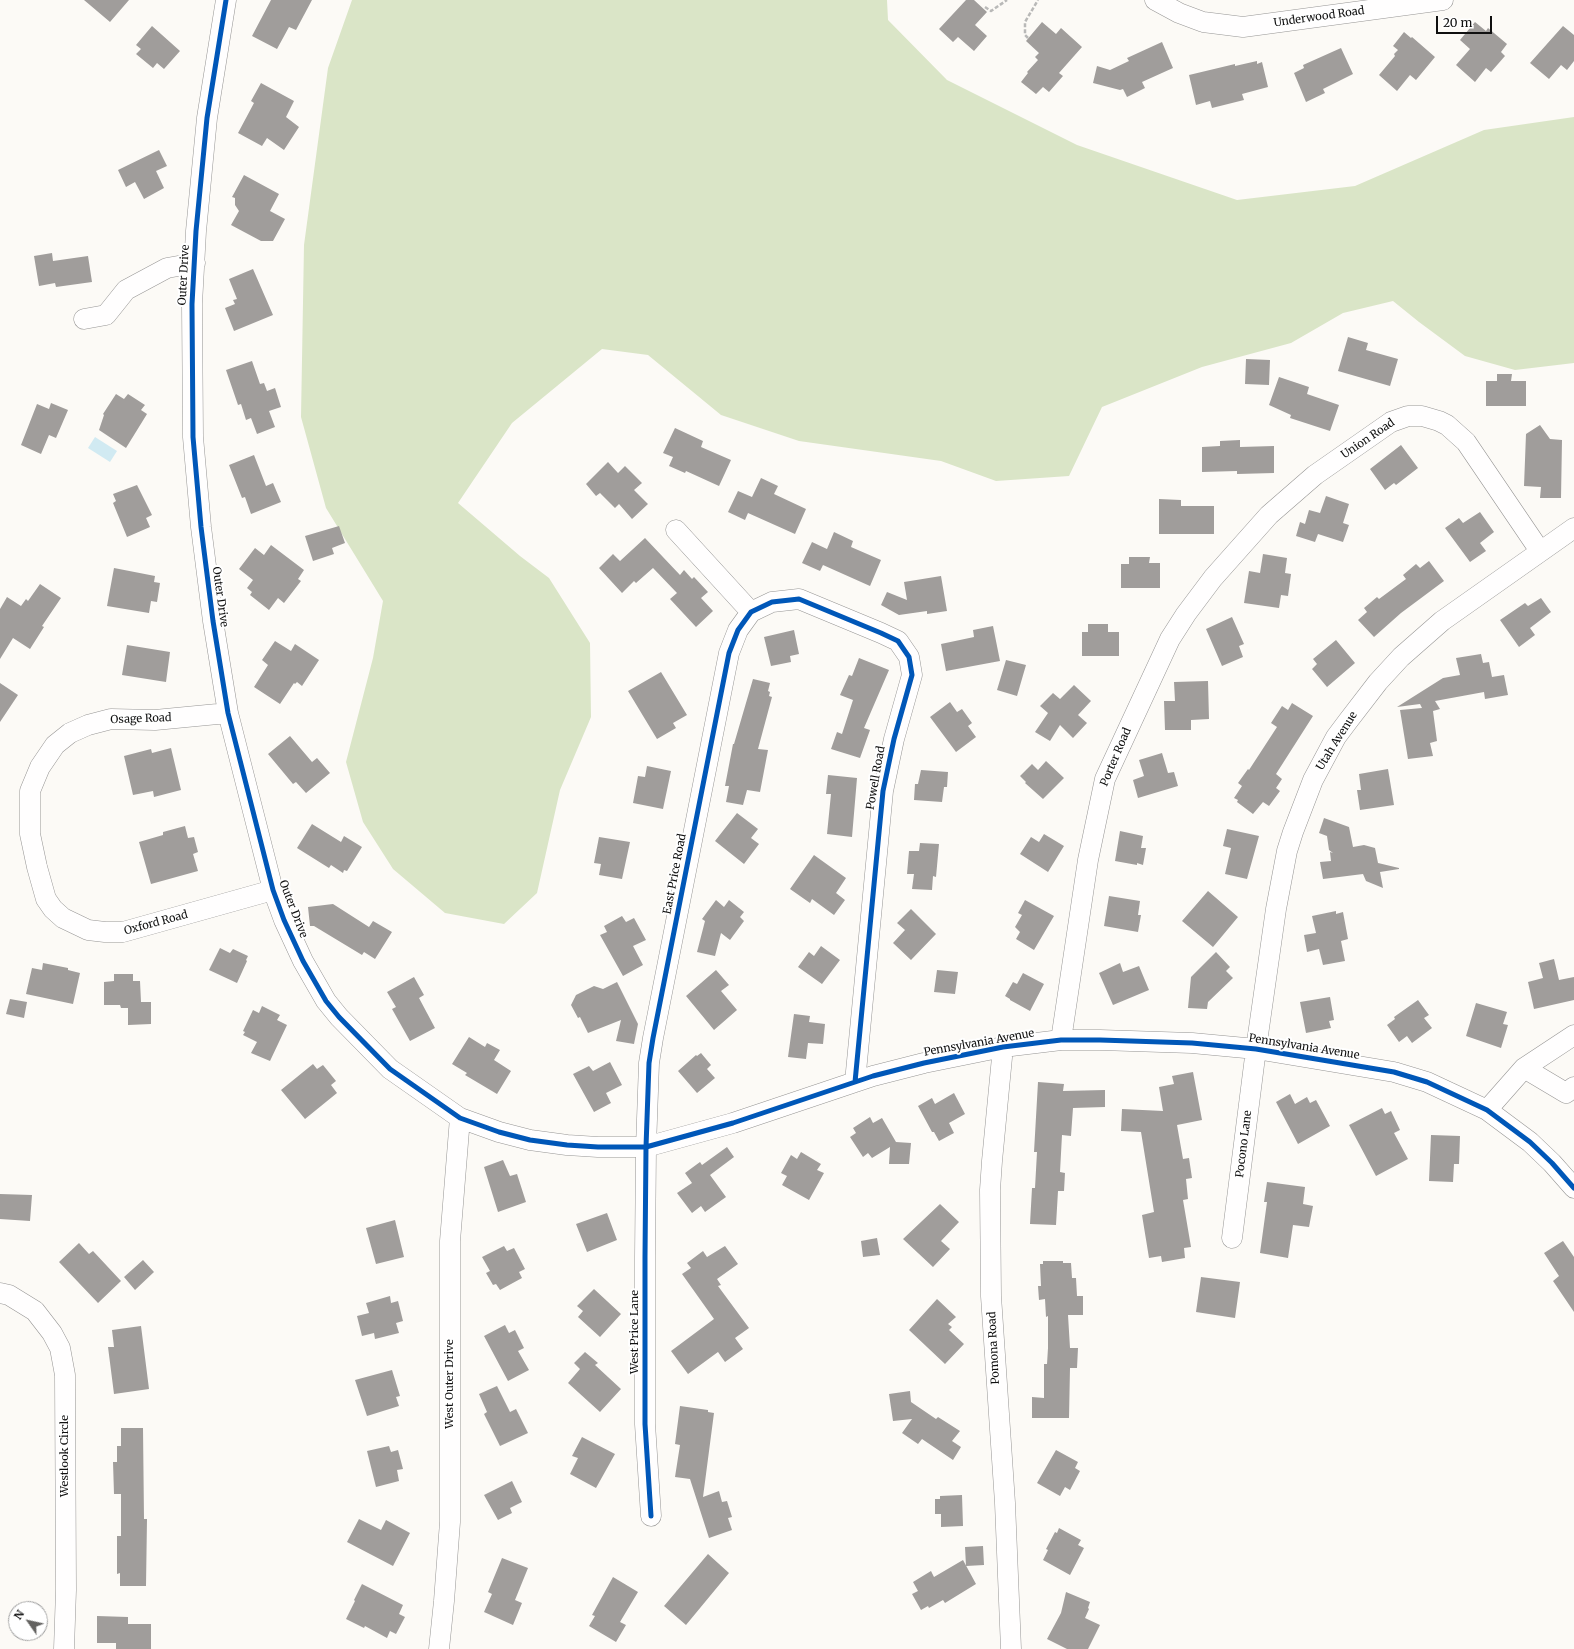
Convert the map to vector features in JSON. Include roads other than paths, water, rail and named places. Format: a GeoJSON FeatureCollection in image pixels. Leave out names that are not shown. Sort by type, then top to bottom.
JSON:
{"type":"FeatureCollection","features":[{"type":"Feature","properties":{"kind":"street","name":"Outer Drive"},"geometry":{"type":"LineString","coordinates":[[226,0],[207,118],[196,231],[192,304],[193,436],[200,527],[228,713],[273,890],[284,920],[303,961],[326,1001],[339,1017],[390,1069],[460,1118]]}},
{"type":"Feature","properties":{"kind":"street","name":"Underwood Road"},"geometry":{"type":"LineString","coordinates":[[1155,0],[1179,13],[1203,22],[1243,27],[1443,0]]}},
{"type":"Feature","properties":{"kind":"street"},"geometry":{"type":"LineString","coordinates":[[84,319],[106,314],[126,290],[166,268],[195,263]]}},
{"type":"Feature","properties":{"kind":"street","name":"Union Road"},"geometry":{"type":"LineString","coordinates":[[1269,515],[1315,475],[1391,422],[1408,416],[1422,416],[1447,425],[1466,442],[1540,550]]}},
{"type":"Feature","properties":{"kind":"street","name":"Porter Road"},"geometry":{"type":"LineString","coordinates":[[1061,1040],[1088,860],[1105,779],[1170,639],[1186,614],[1213,578],[1269,515]]}},
{"type":"Feature","properties":{"kind":"street","name":"Utah Avenue"},"geometry":{"type":"LineString","coordinates":[[1256,1049],[1276,909],[1287,851],[1306,797],[1329,750],[1352,715],[1378,682],[1423,636],[1540,550],[1574,528]]}},
{"type":"Feature","properties":{"kind":"street"},"geometry":{"type":"LineString","coordinates":[[676,530],[751,612]]}},
{"type":"Feature","properties":{"kind":"street","name":"Powell Road"},"geometry":{"type":"LineString","coordinates":[[751,612],[772,602],[799,599],[898,641],[909,657],[912,675],[894,739],[883,791],[854,1082]]}},
{"type":"Feature","properties":{"kind":"street","name":"East Price Road"},"geometry":{"type":"LineString","coordinates":[[646,1147],[649,1063],[652,1038],[720,692],[731,647],[738,630],[751,612]]}},
{"type":"Feature","properties":{"kind":"street","name":"Osage Road"},"geometry":{"type":"LineString","coordinates":[[46,899],[30,834],[30,791],[40,767],[55,745],[70,733],[88,725],[111,719],[155,720],[228,713]]}},
{"type":"Feature","properties":{"kind":"street","name":"Oxford Road"},"geometry":{"type":"LineString","coordinates":[[46,899],[53,909],[63,918],[88,930],[123,932],[273,890]]}},
{"type":"Feature","properties":{"kind":"street"},"geometry":{"type":"LineString","coordinates":[[1486,1110],[1524,1068],[1574,1035]]}},
{"type":"Feature","properties":{"kind":"street","name":"Pennsylvania Avenue"},"geometry":{"type":"LineString","coordinates":[[460,1118],[530,1140],[598,1147],[646,1147],[733,1123],[854,1082],[924,1063],[1003,1047],[1061,1040],[1192,1043],[1256,1049],[1394,1072],[1427,1082],[1486,1110],[1530,1142],[1552,1163],[1574,1188]]}},
{"type":"Feature","properties":{"kind":"street","name":"Pomona Road"},"geometry":{"type":"LineString","coordinates":[[1003,1047],[990,1190],[991,1296],[1006,1503],[1011,1649]]}},
{"type":"Feature","properties":{"kind":"street","name":"Pocono Lane"},"geometry":{"type":"LineString","coordinates":[[1232,1238],[1256,1049]]}},
{"type":"Feature","properties":{"kind":"street"},"geometry":{"type":"LineString","coordinates":[[1524,1068],[1566,1093],[1574,1088]]}},
{"type":"Feature","properties":{"kind":"street","name":"West Outer Drive"},"geometry":{"type":"LineString","coordinates":[[439,1649],[450,1522],[450,1241],[460,1118]]}},
{"type":"Feature","properties":{"kind":"street","name":"West Price Lane"},"geometry":{"type":"LineString","coordinates":[[646,1147],[645,1424],[651,1516]]}},
{"type":"Feature","properties":{"kind":"street","name":"Westlook Circle"},"geometry":{"type":"LineString","coordinates":[[0,1293],[9,1295],[35,1311],[52,1333],[60,1348],[65,1375],[66,1590],[64,1649]]}},
{"type":"Feature","properties":{"kind":"water"},"geometry":{"type":"Polygon","coordinates":[[[95,437],[117,451],[110,462],[88,448],[95,437]]]}}]}
